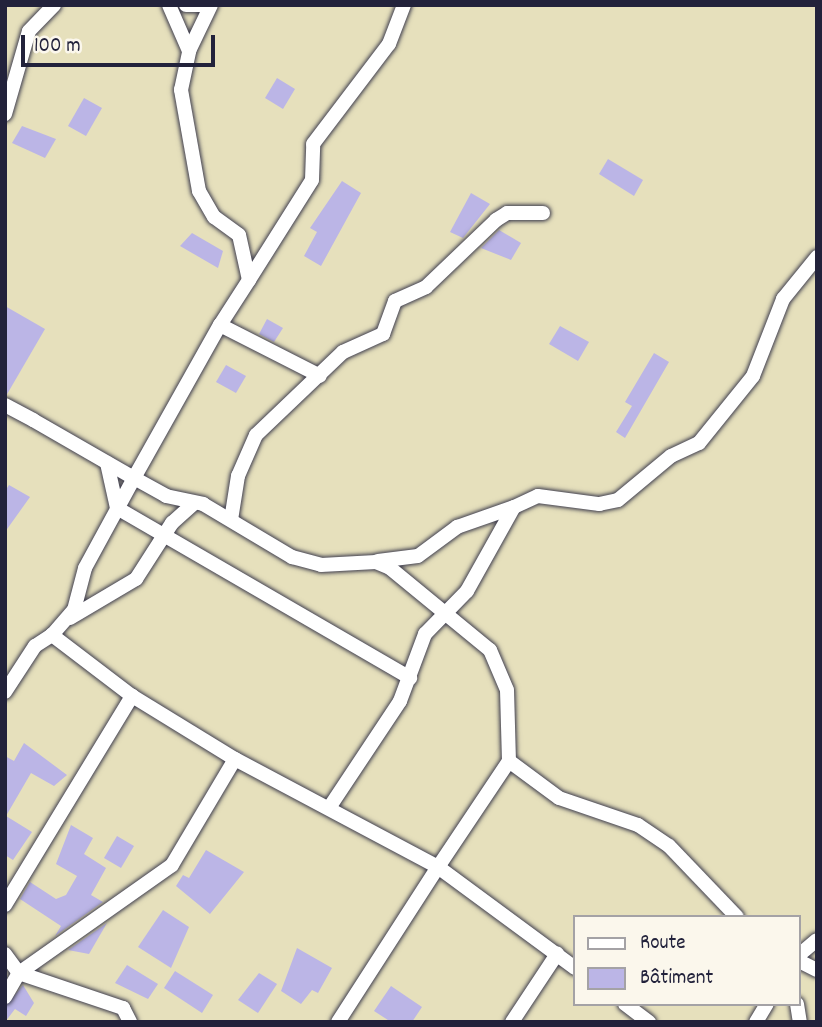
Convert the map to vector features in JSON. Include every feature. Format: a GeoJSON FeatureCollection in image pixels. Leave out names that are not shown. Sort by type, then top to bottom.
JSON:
{"type":"FeatureCollection","features":[{"type":"Feature","properties":{"kind":"street"},"geometry":{"type":"LineString","coordinates":[[5,114],[29,31],[54,5]]}},
{"type":"Feature","properties":{"kind":"street"},"geometry":{"type":"LineString","coordinates":[[169,5],[189,51]]}},
{"type":"Feature","properties":{"kind":"street"},"geometry":{"type":"LineString","coordinates":[[186,5],[201,5]]}},
{"type":"Feature","properties":{"kind":"street"},"geometry":{"type":"LineString","coordinates":[[211,5],[189,51],[181,90],[199,191],[214,217],[239,235],[249,280]]}},
{"type":"Feature","properties":{"kind":"street"},"geometry":{"type":"LineString","coordinates":[[67,620],[85,568],[134,478],[220,325],[312,180],[313,144],[389,44],[404,5]]}},
{"type":"Feature","properties":{"kind":"street"},"geometry":{"type":"LineString","coordinates":[[231,520],[238,476],[256,435],[344,352],[383,334],[395,301],[426,287],[496,220],[507,213],[543,213]]}},
{"type":"Feature","properties":{"kind":"street"},"geometry":{"type":"LineString","coordinates":[[5,405],[134,478],[231,520],[311,564],[376,562],[418,556],[457,527],[538,496],[599,504],[618,500],[671,456],[699,443],[753,376],[783,299],[817,257]]}},
{"type":"Feature","properties":{"kind":"street"},"geometry":{"type":"LineString","coordinates":[[220,325],[320,376]]}},
{"type":"Feature","properties":{"kind":"street"},"geometry":{"type":"LineString","coordinates":[[107,463],[117,509]]}},
{"type":"Feature","properties":{"kind":"street"},"geometry":{"type":"LineString","coordinates":[[5,692],[35,646],[52,635],[67,620],[136,579],[194,503]]}},
{"type":"Feature","properties":{"kind":"street"},"geometry":{"type":"LineString","coordinates":[[329,808],[410,678],[418,648],[443,609],[467,591],[514,507]]}},
{"type":"Feature","properties":{"kind":"street"},"geometry":{"type":"LineString","coordinates":[[117,509],[167,535],[410,678]]}},
{"type":"Feature","properties":{"kind":"street"},"geometry":{"type":"LineString","coordinates":[[338,1022],[509,761],[507,690],[491,650],[443,609],[376,562]]}},
{"type":"Feature","properties":{"kind":"street"},"geometry":{"type":"LineString","coordinates":[[52,635],[132,696],[235,759],[438,867],[574,967]]}},
{"type":"Feature","properties":{"kind":"street"},"geometry":{"type":"LineString","coordinates":[[5,905],[132,696]]}},
{"type":"Feature","properties":{"kind":"street"},"geometry":{"type":"LineString","coordinates":[[5,997],[19,973],[172,865],[235,759]]}},
{"type":"Feature","properties":{"kind":"street"},"geometry":{"type":"LineString","coordinates":[[509,761],[559,798],[628,821],[669,846],[735,915]]}},
{"type":"Feature","properties":{"kind":"street"},"geometry":{"type":"LineString","coordinates":[[801,956],[817,940]]}},
{"type":"Feature","properties":{"kind":"street"},"geometry":{"type":"LineString","coordinates":[[5,954],[19,973],[123,1008],[130,1022]]}},
{"type":"Feature","properties":{"kind":"street"},"geometry":{"type":"LineString","coordinates":[[512,1022],[557,954]]}},
{"type":"Feature","properties":{"kind":"street"},"geometry":{"type":"LineString","coordinates":[[801,959],[817,970]]}},
{"type":"Feature","properties":{"kind":"street"},"geometry":{"type":"LineString","coordinates":[[628,1006],[649,1022]]}},
{"type":"Feature","properties":{"kind":"street"},"geometry":{"type":"LineString","coordinates":[[756,1022],[766,1006]]}},
{"type":"Feature","properties":{"kind":"building"},"geometry":{"type":"Polygon","coordinates":[[[277,78],[295,89],[283,109],[265,98],[277,78]]]}},
{"type":"Feature","properties":{"kind":"building"},"geometry":{"type":"Polygon","coordinates":[[[84,98],[102,108],[86,136],[68,126],[84,98]]]}},
{"type":"Feature","properties":{"kind":"building"},"geometry":{"type":"Polygon","coordinates":[[[22,126],[56,139],[45,158],[12,143],[22,126]]]}},
{"type":"Feature","properties":{"kind":"building"},"geometry":{"type":"Polygon","coordinates":[[[608,159],[643,180],[634,196],[599,174],[608,159]]]}},
{"type":"Feature","properties":{"kind":"building"},"geometry":{"type":"Polygon","coordinates":[[[342,181],[361,193],[321,266],[304,256],[317,232],[310,228],[342,181]]]}},
{"type":"Feature","properties":{"kind":"building"},"geometry":{"type":"Polygon","coordinates":[[[471,193],[490,204],[463,238],[450,232],[471,193]]]}},
{"type":"Feature","properties":{"kind":"building"},"geometry":{"type":"Polygon","coordinates":[[[499,230],[521,243],[511,260],[481,248],[499,230]]]}},
{"type":"Feature","properties":{"kind":"building"},"geometry":{"type":"Polygon","coordinates":[[[192,233],[223,251],[218,268],[180,246],[192,233]]]}},
{"type":"Feature","properties":{"kind":"building"},"geometry":{"type":"Polygon","coordinates":[[[5,306],[45,329],[6,396],[5,395],[5,306]]]}},
{"type":"Feature","properties":{"kind":"building"},"geometry":{"type":"Polygon","coordinates":[[[267,319],[283,328],[274,342],[259,334],[267,319]]]}},
{"type":"Feature","properties":{"kind":"building"},"geometry":{"type":"Polygon","coordinates":[[[560,326],[589,342],[578,361],[549,344],[560,326]]]}},
{"type":"Feature","properties":{"kind":"building"},"geometry":{"type":"Polygon","coordinates":[[[654,353],[669,362],[625,438],[616,432],[632,406],[625,402],[654,353]]]}},
{"type":"Feature","properties":{"kind":"building"},"geometry":{"type":"Polygon","coordinates":[[[226,365],[246,376],[236,393],[216,382],[226,365]]]}},
{"type":"Feature","properties":{"kind":"building"},"geometry":{"type":"Polygon","coordinates":[[[9,485],[30,497],[5,532],[5,491],[9,485]]]}},
{"type":"Feature","properties":{"kind":"building"},"geometry":{"type":"Polygon","coordinates":[[[24,743],[67,775],[54,786],[31,773],[6,816],[32,832],[13,860],[5,855],[5,756],[14,761],[24,743]]]}},
{"type":"Feature","properties":{"kind":"building"},"geometry":{"type":"Polygon","coordinates":[[[71,825],[93,838],[84,854],[106,868],[91,895],[103,902],[55,936],[61,926],[20,899],[30,882],[56,899],[66,895],[77,876],[56,864],[71,825]]]}},
{"type":"Feature","properties":{"kind":"building"},"geometry":{"type":"Polygon","coordinates":[[[117,836],[134,846],[121,868],[104,858],[117,836]]]}},
{"type":"Feature","properties":{"kind":"building"},"geometry":{"type":"Polygon","coordinates":[[[206,850],[244,872],[210,914],[176,886],[183,875],[189,878],[206,850]]]}},
{"type":"Feature","properties":{"kind":"building"},"geometry":{"type":"Polygon","coordinates":[[[163,910],[189,927],[171,968],[138,947],[163,910]]]}},
{"type":"Feature","properties":{"kind":"building"},"geometry":{"type":"Polygon","coordinates":[[[107,923],[89,954],[68,950],[107,923]]]}},
{"type":"Feature","properties":{"kind":"building"},"geometry":{"type":"Polygon","coordinates":[[[297,948],[332,968],[318,993],[312,990],[301,1004],[281,991],[297,948]]]}},
{"type":"Feature","properties":{"kind":"building"},"geometry":{"type":"Polygon","coordinates":[[[127,965],[158,984],[148,999],[115,983],[127,965]]]}},
{"type":"Feature","properties":{"kind":"building"},"geometry":{"type":"Polygon","coordinates":[[[175,971],[213,995],[202,1013],[164,988],[175,971]]]}},
{"type":"Feature","properties":{"kind":"building"},"geometry":{"type":"Polygon","coordinates":[[[259,973],[277,984],[258,1013],[238,1000],[259,973]]]}},
{"type":"Feature","properties":{"kind":"building"},"geometry":{"type":"Polygon","coordinates":[[[23,985],[34,1003],[26,1016],[15,1009],[5,1022],[5,1007],[23,985]]]}},
{"type":"Feature","properties":{"kind":"building"},"geometry":{"type":"Polygon","coordinates":[[[391,986],[422,1007],[412,1022],[391,1022],[374,1011],[391,986]]]}}]}
